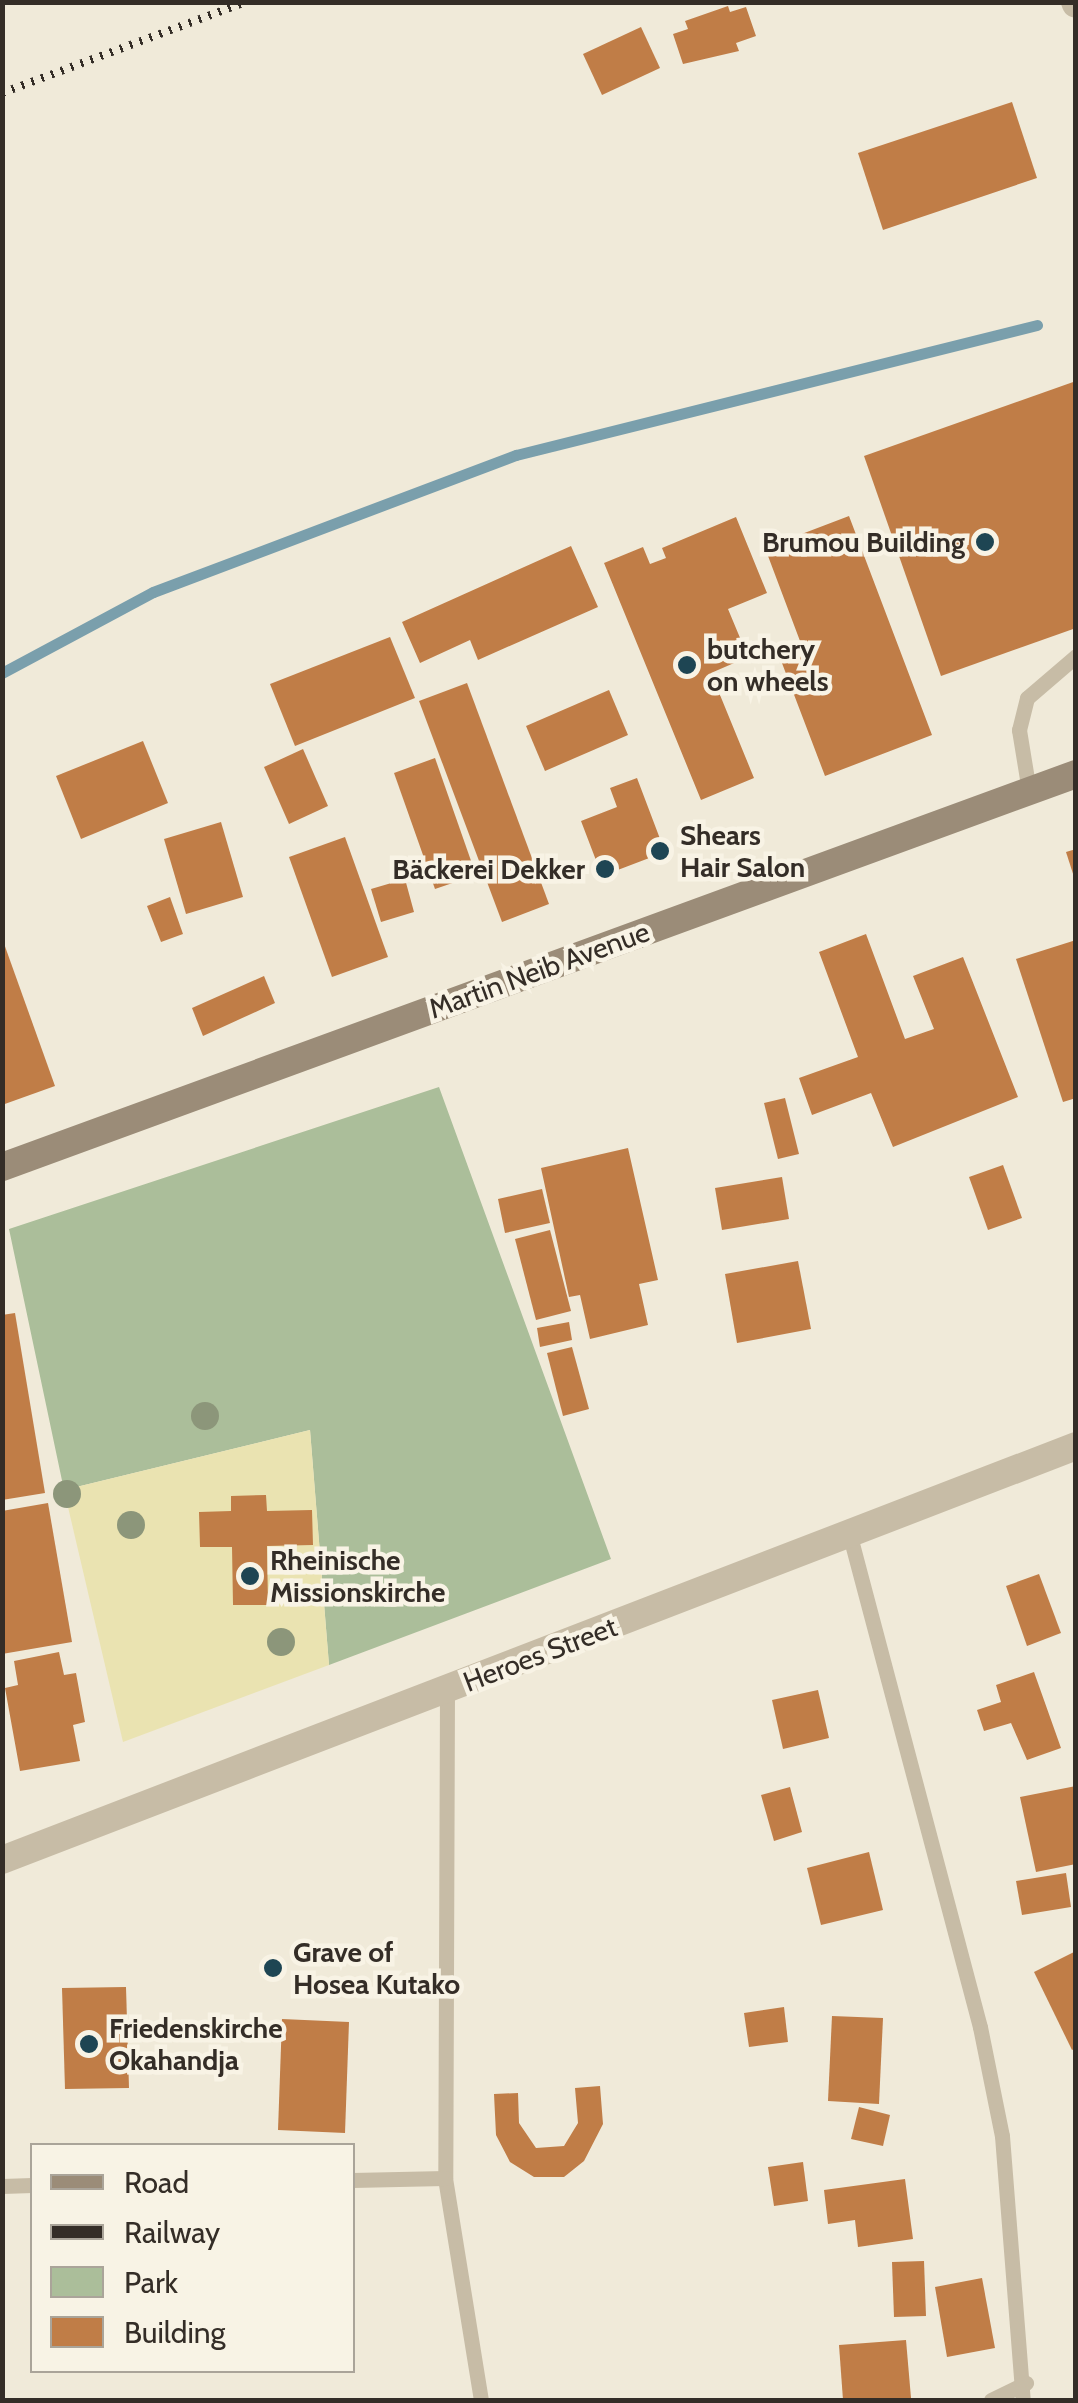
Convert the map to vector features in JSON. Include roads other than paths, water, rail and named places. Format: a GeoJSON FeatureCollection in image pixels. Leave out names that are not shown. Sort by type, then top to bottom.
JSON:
{"type":"FeatureCollection","features":[{"type":"Feature","properties":{"kind":"main road","name":"Martin Neib Avenue"},"geometry":{"type":"LineString","coordinates":[[2,1167],[1076,774]]}},
{"type":"Feature","properties":{"kind":"street","name":"Heroes Street"},"geometry":{"type":"LineString","coordinates":[[2,1860],[1076,1446]]}},
{"type":"Feature","properties":{"kind":"lane"},"geometry":{"type":"LineString","coordinates":[[1029,791],[1019,730],[1026,698],[1076,656]]}},
{"type":"Feature","properties":{"kind":"lane"},"geometry":{"type":"LineString","coordinates":[[850,1536],[980,2027],[1002,2136],[1026,2383],[1023,2400]]}},
{"type":"Feature","properties":{"kind":"lane"},"geometry":{"type":"LineString","coordinates":[[447,1690],[445,2178],[482,2400]]}},
{"type":"Feature","properties":{"kind":"lane"},"geometry":{"type":"LineString","coordinates":[[355,2180],[445,2178]]}},
{"type":"Feature","properties":{"kind":"lane"},"geometry":{"type":"LineString","coordinates":[[2,2186],[30,2185]]}},
{"type":"Feature","properties":{"kind":"lane"},"geometry":{"type":"LineString","coordinates":[[991,2400],[1026,2383]]}},
{"type":"Feature","properties":{"kind":"waterway"},"geometry":{"type":"LineString","coordinates":[[2,673],[153,592],[516,455],[1037,325]]}},
{"type":"Feature","properties":{"kind":"railway"},"geometry":{"type":"LineString","coordinates":[[2,93],[246,2]]}},
{"type":"Feature","properties":{"kind":"place","name":"Brumou Building"},"geometry":{"type":"Point","coordinates":[985,542]}},
{"type":"Feature","properties":{"kind":"place","name":"butchery on wheels"},"geometry":{"type":"Point","coordinates":[687,665]}},
{"type":"Feature","properties":{"kind":"place","name":"Shears Hair Salon"},"geometry":{"type":"Point","coordinates":[660,851]}},
{"type":"Feature","properties":{"kind":"place","name":"Bäckerei Dekker"},"geometry":{"type":"Point","coordinates":[605,869]}},
{"type":"Feature","properties":{"kind":"place","name":"Rheinische Missionskirche"},"geometry":{"type":"Point","coordinates":[250,1576]}},
{"type":"Feature","properties":{"kind":"place","name":"Grave of Hosea Kutako"},"geometry":{"type":"Point","coordinates":[273,1968]}},
{"type":"Feature","properties":{"kind":"place","name":"Friedenskirche Okahandja"},"geometry":{"type":"Point","coordinates":[89,2044]}}]}
